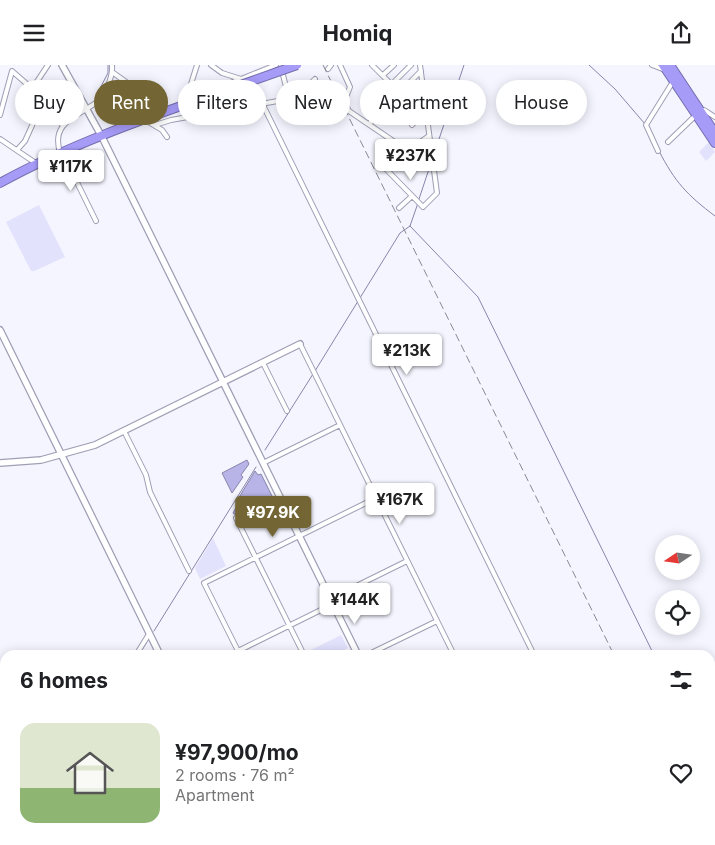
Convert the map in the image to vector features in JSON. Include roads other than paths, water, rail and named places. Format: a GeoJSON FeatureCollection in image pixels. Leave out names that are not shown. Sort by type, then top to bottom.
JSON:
{"type":"FeatureCollection","features":[{"type":"Feature","properties":{"kind":"highway"},"geometry":{"type":"LineString","coordinates":[[247,80],[296,65]]}},
{"type":"Feature","properties":{"kind":"highway"},"geometry":{"type":"LineString","coordinates":[[670,71],[715,143]]}},
{"type":"Feature","properties":{"kind":"highway"},"geometry":{"type":"LineString","coordinates":[[168,111],[178,107]]}},
{"type":"Feature","properties":{"kind":"highway"},"geometry":{"type":"LineString","coordinates":[[698,113],[715,133]]}},
{"type":"Feature","properties":{"kind":"highway"},"geometry":{"type":"LineString","coordinates":[[0,183],[62,154],[132,125]]}},
{"type":"Feature","properties":{"kind":"street"},"geometry":{"type":"LineString","coordinates":[[38,80],[48,65]]}},
{"type":"Feature","properties":{"kind":"street"},"geometry":{"type":"LineString","coordinates":[[62,65],[87,107],[356,650]]}},
{"type":"Feature","properties":{"kind":"street"},"geometry":{"type":"LineString","coordinates":[[96,221],[62,154],[58,140],[62,126],[99,100],[112,72],[112,65]]}},
{"type":"Feature","properties":{"kind":"street"},"geometry":{"type":"LineString","coordinates":[[192,80],[197,65]]}},
{"type":"Feature","properties":{"kind":"street"},"geometry":{"type":"LineString","coordinates":[[211,65],[236,80]]}},
{"type":"Feature","properties":{"kind":"street"},"geometry":{"type":"LineString","coordinates":[[244,80],[276,65]]}},
{"type":"Feature","properties":{"kind":"street"},"geometry":{"type":"LineString","coordinates":[[340,65],[350,87],[344,102],[347,109],[360,118]]}},
{"type":"Feature","properties":{"kind":"street"},"geometry":{"type":"LineString","coordinates":[[372,65],[388,80]]}},
{"type":"Feature","properties":{"kind":"street"},"geometry":{"type":"LineString","coordinates":[[383,75],[394,65]]}},
{"type":"Feature","properties":{"kind":"street"},"geometry":{"type":"LineString","coordinates":[[420,65],[422,80]]}},
{"type":"Feature","properties":{"kind":"street"},"geometry":{"type":"LineString","coordinates":[[652,65],[670,71],[646,125],[658,151]]}},
{"type":"Feature","properties":{"kind":"street"},"geometry":{"type":"LineString","coordinates":[[396,80],[408,66]]}},
{"type":"Feature","properties":{"kind":"street"},"geometry":{"type":"LineString","coordinates":[[0,115],[12,71],[22,80]]}},
{"type":"Feature","properties":{"kind":"street"},"geometry":{"type":"LineString","coordinates":[[412,80],[421,71]]}},
{"type":"Feature","properties":{"kind":"street"},"geometry":{"type":"LineString","coordinates":[[112,72],[123,80]]}},
{"type":"Feature","properties":{"kind":"street"},"geometry":{"type":"LineString","coordinates":[[283,75],[284,80]]}},
{"type":"Feature","properties":{"kind":"street"},"geometry":{"type":"LineString","coordinates":[[668,142],[698,113],[704,110],[715,117]]}},
{"type":"Feature","properties":{"kind":"street"},"geometry":{"type":"LineString","coordinates":[[168,111],[171,120]]}},
{"type":"Feature","properties":{"kind":"street"},"geometry":{"type":"LineString","coordinates":[[266,111],[532,650]]}},
{"type":"Feature","properties":{"kind":"street"},"geometry":{"type":"LineString","coordinates":[[168,121],[178,119]]}},
{"type":"Feature","properties":{"kind":"street"},"geometry":{"type":"LineString","coordinates":[[16,150],[25,141],[32,125]]}},
{"type":"Feature","properties":{"kind":"street"},"geometry":{"type":"LineString","coordinates":[[155,125],[167,137]]}},
{"type":"Feature","properties":{"kind":"street"},"geometry":{"type":"LineString","coordinates":[[370,125],[408,151],[429,136]]}},
{"type":"Feature","properties":{"kind":"street"},"geometry":{"type":"LineString","coordinates":[[384,167],[423,207],[437,193],[428,125]]}},
{"type":"Feature","properties":{"kind":"street"},"geometry":{"type":"LineString","coordinates":[[0,139],[37,165]]}},
{"type":"Feature","properties":{"kind":"street"},"geometry":{"type":"LineString","coordinates":[[415,169],[431,154]]}},
{"type":"Feature","properties":{"kind":"street"},"geometry":{"type":"LineString","coordinates":[[73,175],[86,169]]}},
{"type":"Feature","properties":{"kind":"street"},"geometry":{"type":"LineString","coordinates":[[399,208],[412,196]]}},
{"type":"Feature","properties":{"kind":"street"},"geometry":{"type":"LineString","coordinates":[[0,330],[157,650]]}},
{"type":"Feature","properties":{"kind":"street"},"geometry":{"type":"LineString","coordinates":[[0,463],[35,461],[95,445],[300,344],[452,650]]}},
{"type":"Feature","properties":{"kind":"street"},"geometry":{"type":"LineString","coordinates":[[263,363],[287,411]]}},
{"type":"Feature","properties":{"kind":"street"},"geometry":{"type":"LineString","coordinates":[[263,463],[340,425]]}},
{"type":"Feature","properties":{"kind":"street"},"geometry":{"type":"LineString","coordinates":[[124,431],[146,475],[150,492],[189,571]]}},
{"type":"Feature","properties":{"kind":"street"},"geometry":{"type":"LineString","coordinates":[[238,650],[204,583],[376,498]]}},
{"type":"Feature","properties":{"kind":"street"},"geometry":{"type":"LineString","coordinates":[[236,517],[301,650]]}},
{"type":"Feature","properties":{"kind":"street"},"geometry":{"type":"LineString","coordinates":[[245,650],[407,561]]}},
{"type":"Feature","properties":{"kind":"street"},"geometry":{"type":"LineString","coordinates":[[377,650],[437,621]]}},
{"type":"Feature","properties":{"kind":"street"},"geometry":{"type":"LineString","coordinates":[[139,650],[149,634]]}},
{"type":"Feature","properties":{"kind":"waterway"},"geometry":{"type":"LineString","coordinates":[[104,80],[108,73],[108,65]]}},
{"type":"Feature","properties":{"kind":"waterway"},"geometry":{"type":"LineString","coordinates":[[434,154],[464,65]]}},
{"type":"Feature","properties":{"kind":"waterway"},"geometry":{"type":"LineString","coordinates":[[589,65],[615,89],[645,124]]}},
{"type":"Feature","properties":{"kind":"waterway"},"geometry":{"type":"LineString","coordinates":[[659,151],[682,187],[715,216]]}},
{"type":"Feature","properties":{"kind":"waterway"},"geometry":{"type":"LineString","coordinates":[[419,199],[431,163]]}},
{"type":"Feature","properties":{"kind":"waterway"},"geometry":{"type":"LineString","coordinates":[[315,371],[400,233],[410,226],[418,203]]}},
{"type":"Feature","properties":{"kind":"waterway"},"geometry":{"type":"LineString","coordinates":[[410,226],[478,297],[652,650]]}},
{"type":"Feature","properties":{"kind":"waterway"},"geometry":{"type":"LineString","coordinates":[[265,450],[313,374]]}},
{"type":"Feature","properties":{"kind":"waterway"},"geometry":{"type":"LineString","coordinates":[[154,631],[256,467]]}},
{"type":"Feature","properties":{"kind":"waterway"},"geometry":{"type":"LineString","coordinates":[[142,650],[148,640]]}},
{"type":"Feature","properties":{"kind":"railway"},"geometry":{"type":"LineString","coordinates":[[323,65],[612,650]]}}]}
